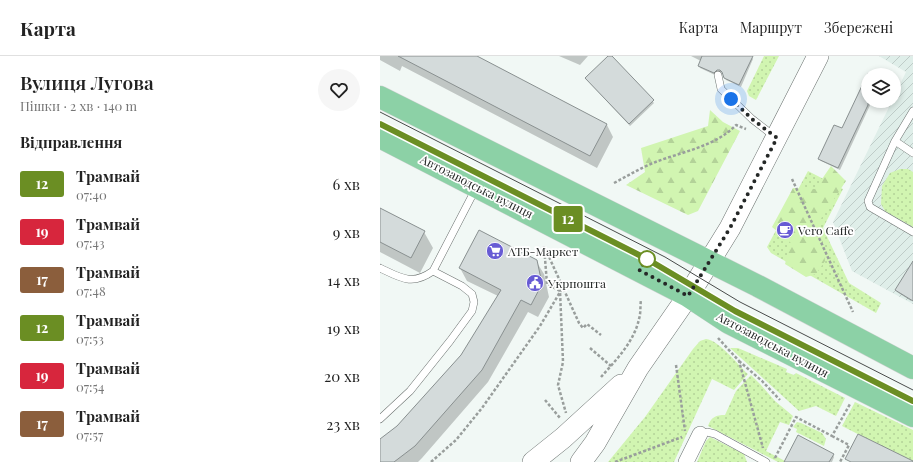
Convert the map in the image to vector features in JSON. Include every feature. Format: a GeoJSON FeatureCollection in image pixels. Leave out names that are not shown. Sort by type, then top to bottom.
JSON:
{"type":"FeatureCollection","features":[{"type":"Feature","properties":{"kind":"main road"},"geometry":{"type":"LineString","coordinates":[[581,462],[595,443],[638,368],[688,296],[730,228],[818,56]]}},
{"type":"Feature","properties":{"kind":"main road"},"geometry":{"type":"LineString","coordinates":[[380,96],[758,286],[913,368]]}},
{"type":"Feature","properties":{"kind":"main road","name":"Автозаводська вулиця"},"geometry":{"type":"LineString","coordinates":[[380,137],[688,296],[729,323],[913,416]]}},
{"type":"Feature","properties":{"kind":"main road"},"geometry":{"type":"LineString","coordinates":[[533,462],[563,438],[638,368]]}},
{"type":"Feature","properties":{"kind":"street"},"geometry":{"type":"LineString","coordinates":[[686,462],[700,434]]}},
{"type":"Feature","properties":{"kind":"lane"},"geometry":{"type":"LineString","coordinates":[[718,75],[721,89],[752,119],[777,138]]}},
{"type":"Feature","properties":{"kind":"lane"},"geometry":{"type":"LineString","coordinates":[[913,111],[895,140],[868,202],[870,207],[913,232]]}},
{"type":"Feature","properties":{"kind":"lane"},"geometry":{"type":"LineString","coordinates":[[895,140],[913,153]]}},
{"type":"Feature","properties":{"kind":"lane"},"geometry":{"type":"LineString","coordinates":[[381,270],[397,277],[412,280],[425,276],[433,271],[477,186]]}},
{"type":"Feature","properties":{"kind":"lane"},"geometry":{"type":"LineString","coordinates":[[380,419],[410,391],[472,311],[474,302],[472,294],[462,286],[433,271]]}},
{"type":"Feature","properties":{"kind":"lane"},"geometry":{"type":"LineString","coordinates":[[700,434],[707,432],[715,434],[765,458]]}},
{"type":"Feature","properties":{"kind":"path"},"geometry":{"type":"LineString","coordinates":[[614,183],[652,164],[718,139],[736,126],[746,130]]}},
{"type":"Feature","properties":{"kind":"path"},"geometry":{"type":"LineString","coordinates":[[792,179],[853,312]]}},
{"type":"Feature","properties":{"kind":"path"},"geometry":{"type":"LineString","coordinates":[[560,291],[547,284],[544,246],[579,323],[584,328],[587,324],[601,335]]}},
{"type":"Feature","properties":{"kind":"path"},"geometry":{"type":"LineString","coordinates":[[431,462],[456,440],[482,408],[540,326],[563,287]]}},
{"type":"Feature","properties":{"kind":"path"},"geometry":{"type":"LineString","coordinates":[[560,291],[563,362],[558,385],[566,413]]}},
{"type":"Feature","properties":{"kind":"path"},"geometry":{"type":"LineString","coordinates":[[597,382],[627,346],[636,332],[640,318],[640,300]]}},
{"type":"Feature","properties":{"kind":"path"},"geometry":{"type":"LineString","coordinates":[[716,336],[739,361],[762,380],[780,400]]}},
{"type":"Feature","properties":{"kind":"path"},"geometry":{"type":"LineString","coordinates":[[590,348],[611,366]]}},
{"type":"Feature","properties":{"kind":"path"},"geometry":{"type":"LineString","coordinates":[[739,361],[765,458]]}},
{"type":"Feature","properties":{"kind":"path"},"geometry":{"type":"LineString","coordinates":[[615,462],[686,436],[676,365]]}},
{"type":"Feature","properties":{"kind":"path"},"geometry":{"type":"LineString","coordinates":[[832,436],[852,399]]}},
{"type":"Feature","properties":{"kind":"path"},"geometry":{"type":"LineString","coordinates":[[545,400],[560,418]]}},
{"type":"Feature","properties":{"kind":"path"},"geometry":{"type":"LineString","coordinates":[[555,422],[572,408]]}},
{"type":"Feature","properties":{"kind":"path"},"geometry":{"type":"LineString","coordinates":[[773,462],[796,417],[849,445],[840,462]]}},
{"type":"Feature","properties":{"kind":"shaded area"},"geometry":{"type":"Polygon","coordinates":[[[879,56],[913,56],[913,304],[852,271],[833,222],[889,108],[901,108],[901,82],[906,72],[879,56]]]}},
{"type":"Feature","properties":{"kind":"green space"},"geometry":{"type":"Polygon","coordinates":[[[764,56],[779,56],[756,100],[749,96],[747,91],[764,56]]]}},
{"type":"Feature","properties":{"kind":"green space"},"geometry":{"type":"Polygon","coordinates":[[[710,110],[723,122],[740,131],[698,211],[688,215],[626,185],[645,172],[641,148],[708,126],[710,110]]]}},
{"type":"Feature","properties":{"kind":"green space"},"geometry":{"type":"Polygon","coordinates":[[[831,166],[846,181],[820,220],[825,261],[816,274],[806,277],[785,264],[791,243],[772,227],[793,188],[815,189],[831,166]]]}},
{"type":"Feature","properties":{"kind":"green space"},"geometry":{"type":"Polygon","coordinates":[[[900,169],[908,169],[913,172],[913,227],[885,211],[881,204],[882,186],[890,173],[900,169]]]}},
{"type":"Feature","properties":{"kind":"green space"},"geometry":{"type":"Polygon","coordinates":[[[808,171],[843,189],[823,228],[849,283],[881,303],[876,313],[771,253],[767,247],[808,171]]]}},
{"type":"Feature","properties":{"kind":"green space"},"geometry":{"type":"Polygon","coordinates":[[[706,339],[711,340],[722,348],[748,374],[734,390],[712,379],[674,462],[608,462],[645,417],[693,349],[700,341],[706,339]]]}},
{"type":"Feature","properties":{"kind":"green space"},"geometry":{"type":"Polygon","coordinates":[[[730,348],[738,348],[787,369],[786,372],[794,375],[796,373],[845,398],[836,416],[816,406],[799,411],[730,348]]]}},
{"type":"Feature","properties":{"kind":"green space"},"geometry":{"type":"Polygon","coordinates":[[[751,375],[775,401],[793,416],[789,425],[780,422],[766,451],[787,462],[778,462],[708,426],[714,417],[725,415],[736,391],[751,375]]]}},
{"type":"Feature","properties":{"kind":"green space"},"geometry":{"type":"Polygon","coordinates":[[[855,402],[913,430],[913,462],[842,426],[855,402]]]}},
{"type":"Feature","properties":{"kind":"green space"},"geometry":{"type":"Polygon","coordinates":[[[797,422],[822,433],[826,439],[824,446],[796,432],[797,429],[793,427],[797,422]]]}},
{"type":"Feature","properties":{"kind":"green space"},"geometry":{"type":"Polygon","coordinates":[[[710,437],[744,454],[747,462],[697,462],[706,441],[710,437]]]}},
{"type":"Feature","properties":{"kind":"building"},"geometry":{"type":"Polygon","coordinates":[[[398,56],[477,56],[607,124],[590,156],[398,56]]]}},
{"type":"Feature","properties":{"kind":"building"},"geometry":{"type":"Polygon","coordinates":[[[608,56],[612,56],[654,100],[629,124],[585,78],[608,56]]]}},
{"type":"Feature","properties":{"kind":"building"},"geometry":{"type":"Polygon","coordinates":[[[702,56],[753,56],[739,85],[724,78],[720,70],[717,70],[714,73],[698,66],[702,56]]]}},
{"type":"Feature","properties":{"kind":"building"},"geometry":{"type":"Polygon","coordinates":[[[861,88],[861,108],[867,108],[838,168],[818,159],[834,125],[842,128],[861,88]]]}},
{"type":"Feature","properties":{"kind":"building"},"geometry":{"type":"Polygon","coordinates":[[[380,208],[425,231],[411,258],[380,242],[380,208]]]}},
{"type":"Feature","properties":{"kind":"building"},"geometry":{"type":"Polygon","coordinates":[[[479,230],[537,260],[542,284],[531,305],[521,300],[482,370],[415,446],[394,462],[380,462],[380,439],[397,426],[461,355],[501,290],[459,268],[479,230]]]}},
{"type":"Feature","properties":{"kind":"building"},"geometry":{"type":"Polygon","coordinates":[[[913,261],[913,301],[895,290],[913,261]]]}},
{"type":"Feature","properties":{"kind":"building"},"geometry":{"type":"Polygon","coordinates":[[[858,434],[913,462],[851,462],[845,459],[858,434]]]}},
{"type":"Feature","properties":{"kind":"building"},"geometry":{"type":"Polygon","coordinates":[[[798,435],[834,454],[829,462],[784,462],[798,435]]]}},
{"type":"Feature","properties":{"kind":"tram line"},"geometry":{"type":"LineString","coordinates":[[380,112],[665,257],[740,302],[913,390]]}},
{"type":"Feature","properties":{"kind":"tram line"},"geometry":{"type":"LineString","coordinates":[[380,124],[647,259],[735,311],[913,401]]}},
{"type":"Feature","properties":{"kind":"tram line","name":"12"},"geometry":{"type":"LineString","coordinates":[[380,124],[647,259],[735,311],[913,401]]}},
{"type":"Feature","properties":{"kind":"place","name":"Vero Caffe"},"geometry":{"type":"Point","coordinates":[785,230]}},
{"type":"Feature","properties":{"kind":"place","name":"АТБ-Маркет"},"geometry":{"type":"Point","coordinates":[495,251]}},
{"type":"Feature","properties":{"kind":"place","name":"Укрпошта"},"geometry":{"type":"Point","coordinates":[535,283]}},
{"type":"Feature","properties":{"kind":"route"},"geometry":{"type":"LineString","coordinates":[[647,259],[639,270],[688,296],[730,228],[777,138],[752,119],[731,99]]}}]}
